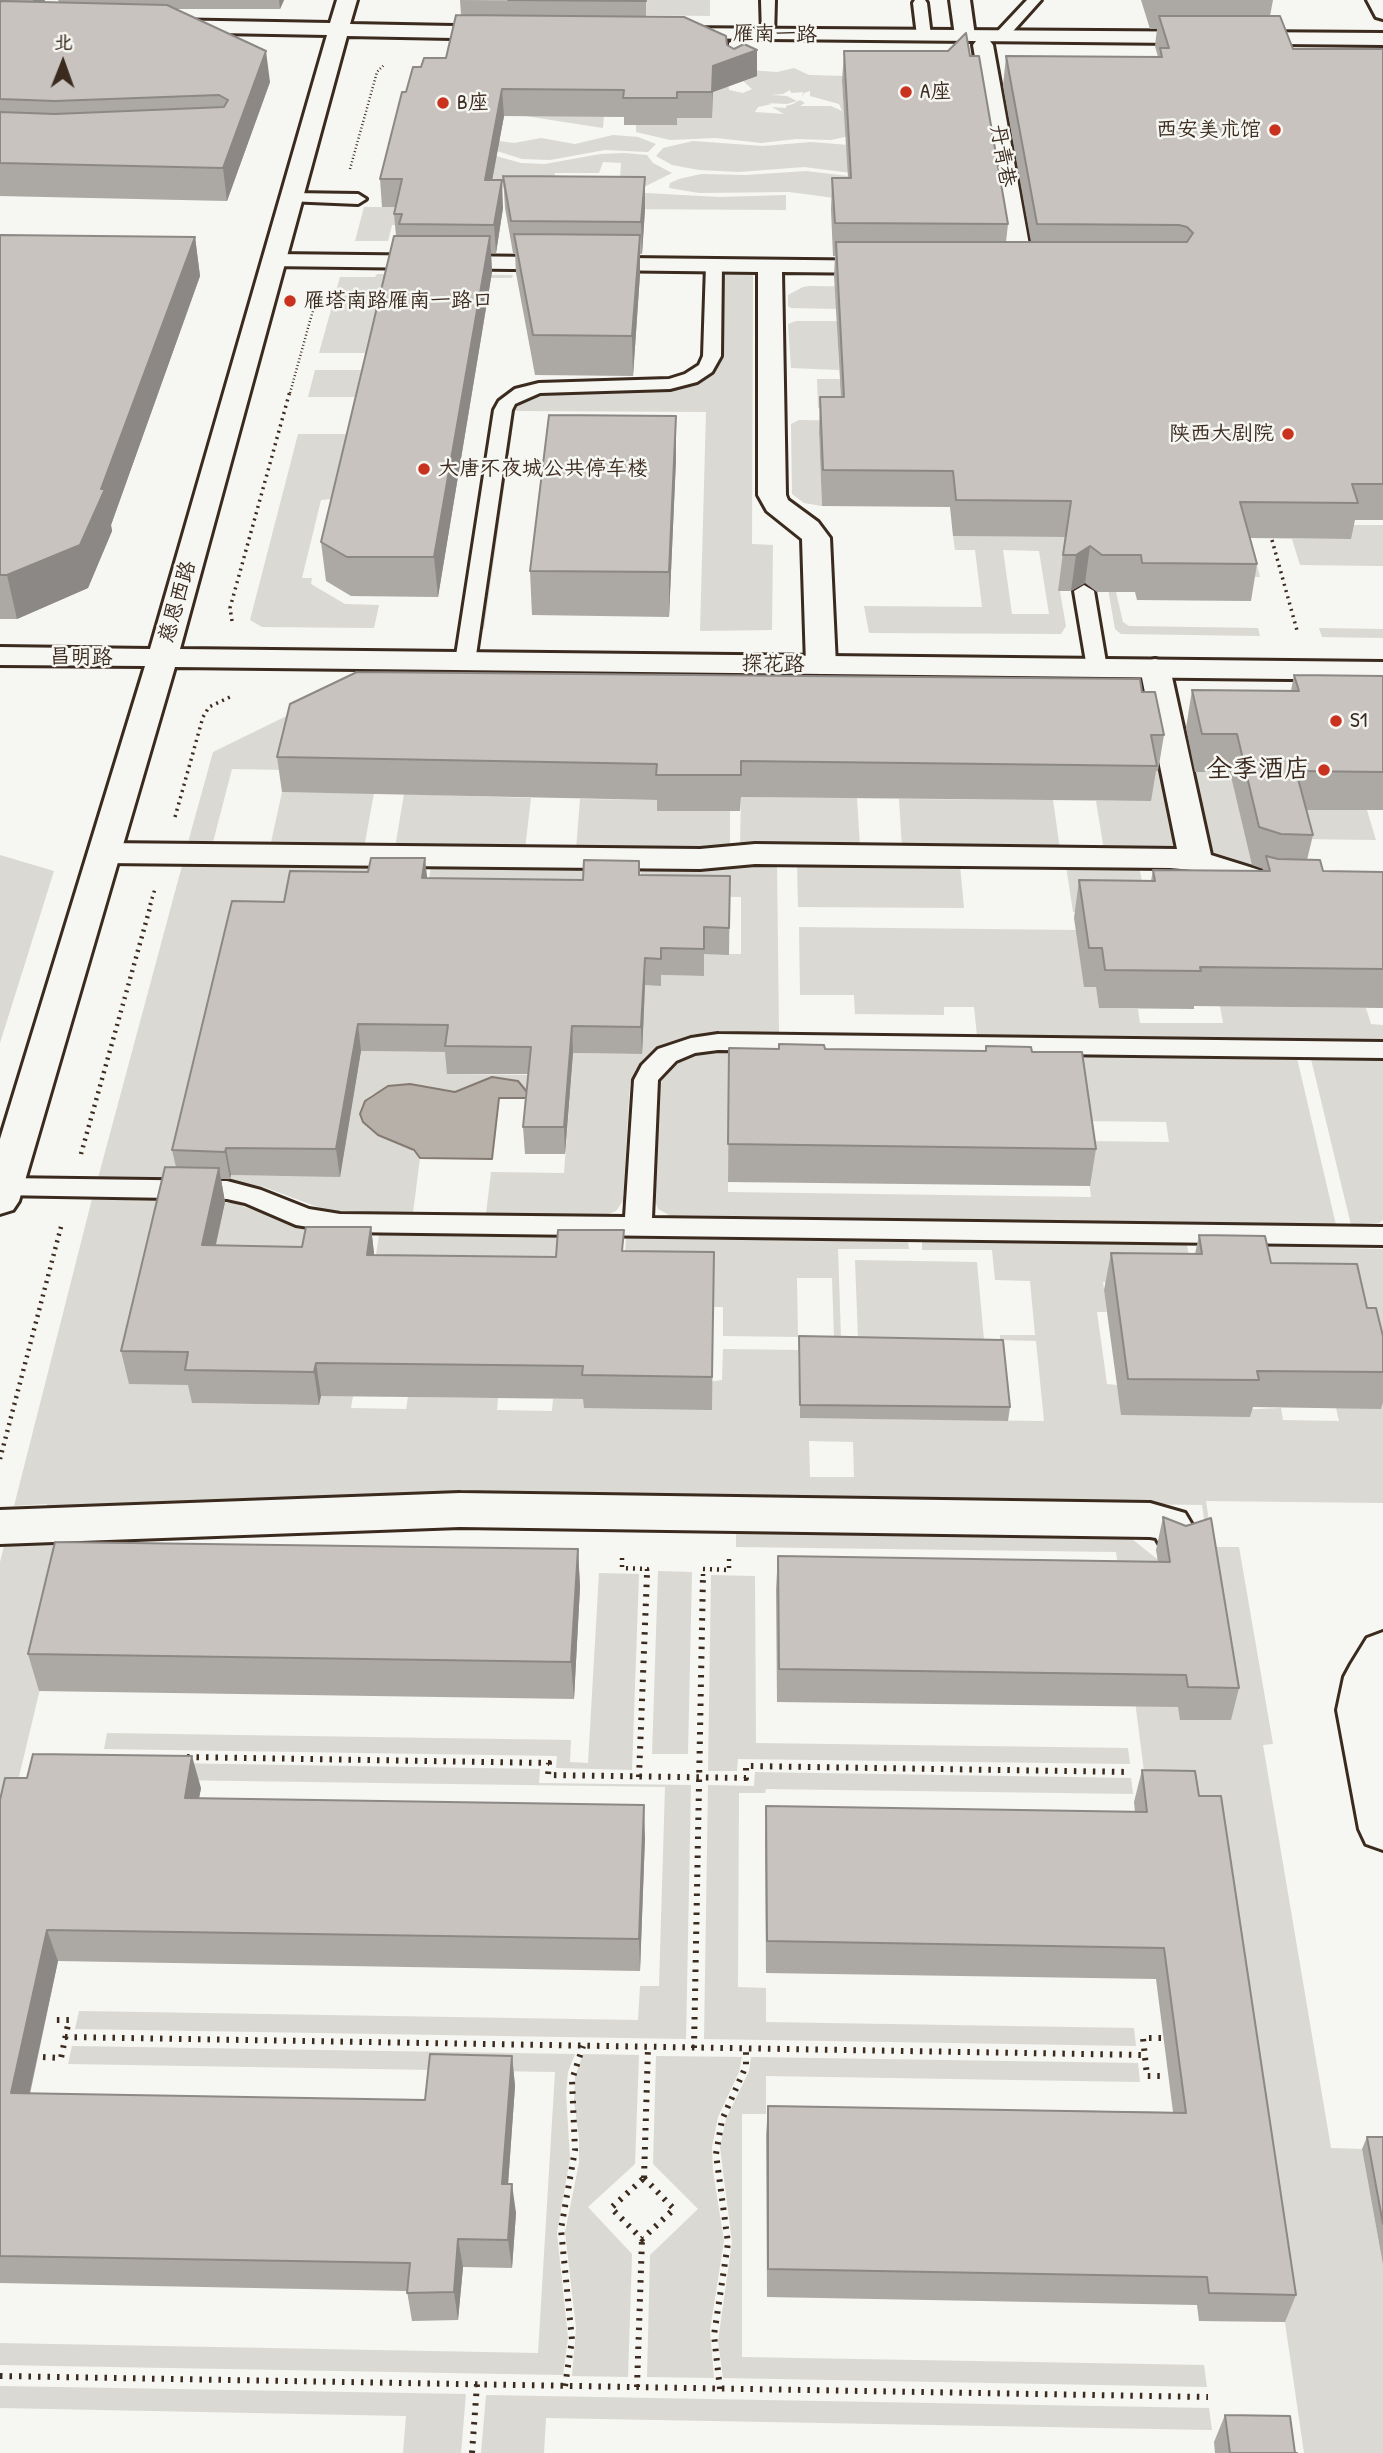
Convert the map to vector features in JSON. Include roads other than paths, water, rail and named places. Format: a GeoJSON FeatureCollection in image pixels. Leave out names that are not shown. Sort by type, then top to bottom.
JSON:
{"type":"FeatureCollection","features":[{"type":"Feature","properties":{"kind":"street","name":"慈恩西路"},"geometry":{"type":"LineString","coordinates":[[2,1194],[162,659],[347,0]]}},
{"type":"Feature","properties":{"kind":"street","name":"丹青巷"},"geometry":{"type":"LineString","coordinates":[[960,0],[983,39],[1021,267]]}},
{"type":"Feature","properties":{"kind":"street"},"geometry":{"type":"LineString","coordinates":[[1377,0],[1383,13]]}},
{"type":"Feature","properties":{"kind":"street"},"geometry":{"type":"LineString","coordinates":[[143,32],[520,37]]}},
{"type":"Feature","properties":{"kind":"street","name":"雁南一路"},"geometry":{"type":"LineString","coordinates":[[1383,39],[983,39],[736,43],[650,38],[769,35],[924,36],[983,39],[1383,49]]}},
{"type":"Feature","properties":{"kind":"street"},"geometry":{"type":"LineString","coordinates":[[274,261],[909,266]]}},
{"type":"Feature","properties":{"kind":"street"},"geometry":{"type":"LineString","coordinates":[[770,265],[772,495],[777,505],[808,528],[816,538],[821,665]]}},
{"type":"Feature","properties":{"kind":"street"},"geometry":{"type":"LineString","coordinates":[[993,267],[1049,267]]}},
{"type":"Feature","properties":{"kind":"street","name":"昌明路"},"geometry":{"type":"LineString","coordinates":[[0,656],[162,659]]}},
{"type":"Feature","properties":{"kind":"street","name":"探花路"},"geometry":{"type":"LineString","coordinates":[[162,659],[1383,671]]}},
{"type":"Feature","properties":{"kind":"street"},"geometry":{"type":"LineString","coordinates":[[1155,668],[1196,861]]}},
{"type":"Feature","properties":{"kind":"street"},"geometry":{"type":"LineString","coordinates":[[104,853],[692,859],[755,854],[1170,858],[1196,861],[1253,881],[1297,886]]}},
{"type":"Feature","properties":{"kind":"street"},"geometry":{"type":"LineString","coordinates":[[0,1527],[402,1511],[624,1512],[1150,1520],[1170,1525],[1179,1540]]}},
{"type":"Feature","properties":{"kind":"street"},"geometry":{"type":"LineString","coordinates":[[1383,1651],[1367,1677],[1360,1710],[1383,1829]]}},
{"type":"Feature","properties":{"kind":"lane"},"geometry":{"type":"LineString","coordinates":[[768,0],[769,35]]}},
{"type":"Feature","properties":{"kind":"lane"},"geometry":{"type":"LineString","coordinates":[[983,39],[1034,0]]}},
{"type":"Feature","properties":{"kind":"lane"},"geometry":{"type":"LineString","coordinates":[[920,3],[924,36]]}},
{"type":"Feature","properties":{"kind":"lane"},"geometry":{"type":"LineString","coordinates":[[736,43],[736,69]]}},
{"type":"Feature","properties":{"kind":"lane"},"geometry":{"type":"LineString","coordinates":[[292,198],[358,199]]}},
{"type":"Feature","properties":{"kind":"lane"},"geometry":{"type":"LineString","coordinates":[[465,662],[503,410],[508,401],[521,393],[539,388],[657,386],[699,373],[706,368],[712,356],[714,265]]}},
{"type":"Feature","properties":{"kind":"lane"},"geometry":{"type":"LineString","coordinates":[[1084,592],[1097,668]]}},
{"type":"Feature","properties":{"kind":"lane"},"geometry":{"type":"LineString","coordinates":[[638,1227],[646,1080],[667,1055],[691,1046],[718,1042],[1383,1050]]}},
{"type":"Feature","properties":{"kind":"lane"},"geometry":{"type":"LineString","coordinates":[[2,1194],[227,1190],[252,1196],[305,1217],[340,1223],[1383,1236]]}},
{"type":"Feature","properties":{"kind":"place","name":"A座"},"geometry":{"type":"Point","coordinates":[906,92]}},
{"type":"Feature","properties":{"kind":"place","name":"B座"},"geometry":{"type":"Point","coordinates":[443,103]}},
{"type":"Feature","properties":{"kind":"place","name":"西安美术馆"},"geometry":{"type":"Point","coordinates":[1275,130]}},
{"type":"Feature","properties":{"kind":"place","name":"雁塔南路雁南一路口"},"geometry":{"type":"Point","coordinates":[290,301]}},
{"type":"Feature","properties":{"kind":"place","name":"陕西大剧院"},"geometry":{"type":"Point","coordinates":[1288,434]}},
{"type":"Feature","properties":{"kind":"place","name":"大唐不夜城公共停车楼"},"geometry":{"type":"Point","coordinates":[424,469]}},
{"type":"Feature","properties":{"kind":"place","name":"S1"},"geometry":{"type":"Point","coordinates":[1336,721]}},
{"type":"Feature","properties":{"kind":"place","name":"全季酒店"},"geometry":{"type":"Point","coordinates":[1324,770]}}]}
